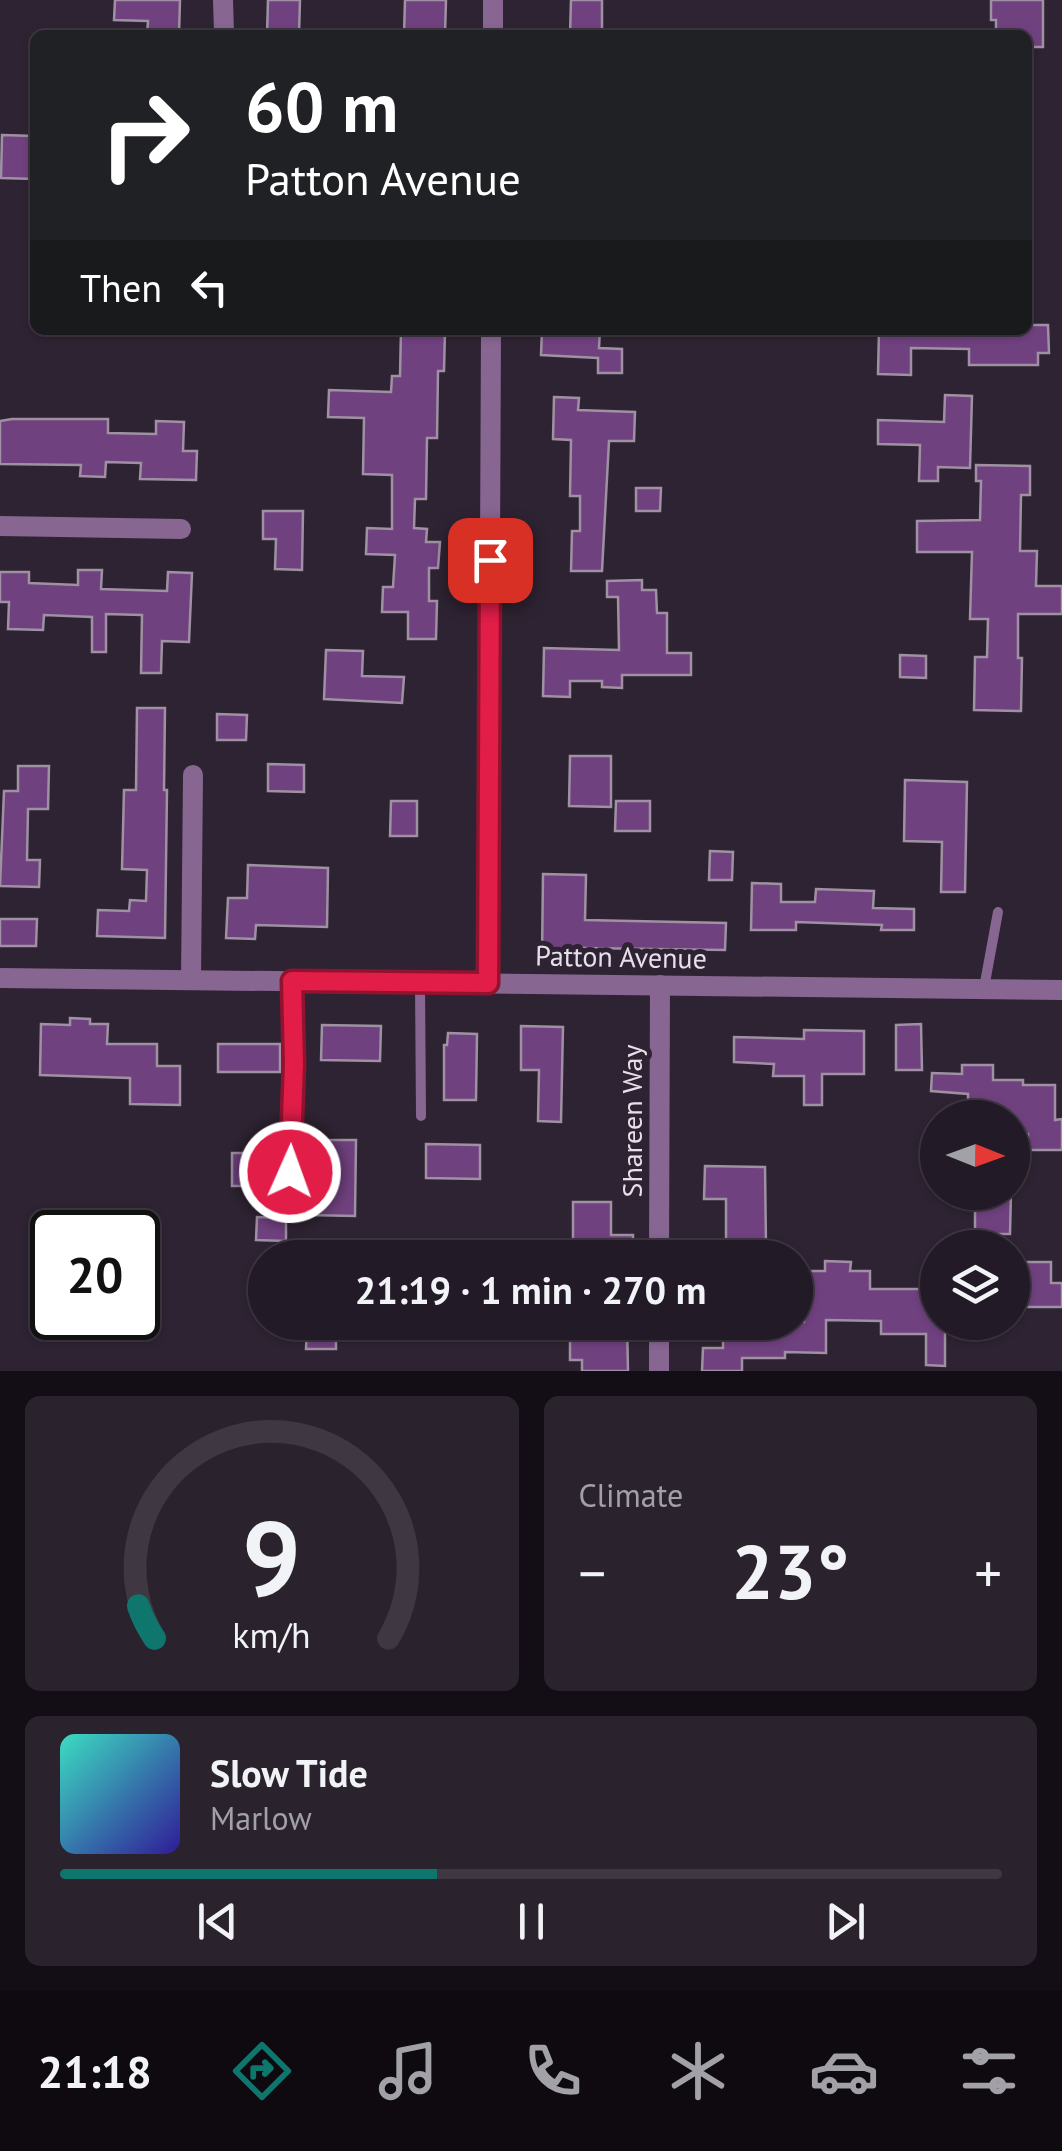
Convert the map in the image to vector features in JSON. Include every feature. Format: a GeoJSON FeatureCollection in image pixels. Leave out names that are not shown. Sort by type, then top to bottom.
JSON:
{"type":"FeatureCollection","features":[{"type":"Feature","properties":{"kind":"street"},"geometry":{"type":"LineString","coordinates":[[223,0],[224,30]]}},
{"type":"Feature","properties":{"kind":"street"},"geometry":{"type":"LineString","coordinates":[[492,30],[493,0]]}},
{"type":"Feature","properties":{"kind":"street"},"geometry":{"type":"LineString","coordinates":[[488,983],[491,335]]}},
{"type":"Feature","properties":{"kind":"street"},"geometry":{"type":"LineString","coordinates":[[0,526],[181,529]]}},
{"type":"Feature","properties":{"kind":"street"},"geometry":{"type":"LineString","coordinates":[[191,980],[193,775]]}},
{"type":"Feature","properties":{"kind":"street","name":"Patton Avenue"},"geometry":{"type":"LineString","coordinates":[[0,978],[1062,990]]}},
{"type":"Feature","properties":{"kind":"street","name":"Shareen Way"},"geometry":{"type":"LineString","coordinates":[[659,1240],[660,985]]}},
{"type":"Feature","properties":{"kind":"street"},"geometry":{"type":"LineString","coordinates":[[658,1371],[659,1340]]}},
{"type":"Feature","properties":{"kind":"lane"},"geometry":{"type":"LineString","coordinates":[[984,989],[998,912]]}},
{"type":"Feature","properties":{"kind":"lane"},"geometry":{"type":"LineString","coordinates":[[290,1172],[292,981]]}},
{"type":"Feature","properties":{"kind":"lane"},"geometry":{"type":"LineString","coordinates":[[420,982],[421,1116]]}},
{"type":"Feature","properties":{"kind":"building"},"geometry":{"type":"Polygon","coordinates":[[[115,0],[180,0],[179,30],[147,30],[148,21],[114,20],[115,0]]]}},
{"type":"Feature","properties":{"kind":"building"},"geometry":{"type":"Polygon","coordinates":[[[268,0],[300,0],[299,30],[267,30],[268,0]]]}},
{"type":"Feature","properties":{"kind":"building"},"geometry":{"type":"Polygon","coordinates":[[[405,0],[446,0],[445,30],[404,30],[405,0]]]}},
{"type":"Feature","properties":{"kind":"building"},"geometry":{"type":"Polygon","coordinates":[[[571,0],[602,0],[602,30],[570,30],[571,0]]]}},
{"type":"Feature","properties":{"kind":"building"},"geometry":{"type":"Polygon","coordinates":[[[991,0],[1043,0],[1043,47],[1032,47],[1032,30],[996,30],[996,20],[991,20],[991,0]]]}},
{"type":"Feature","properties":{"kind":"building"},"geometry":{"type":"Polygon","coordinates":[[[2,135],[30,136],[30,179],[1,178],[2,135]]]}},
{"type":"Feature","properties":{"kind":"building"},"geometry":{"type":"Polygon","coordinates":[[[1032,325],[1048,325],[1049,353],[1038,353],[1038,365],[969,365],[969,349],[911,348],[911,375],[878,374],[879,335],[1032,335],[1032,325]]]}},
{"type":"Feature","properties":{"kind":"building"},"geometry":{"type":"Polygon","coordinates":[[[401,335],[445,335],[444,371],[438,371],[437,438],[427,438],[426,499],[415,499],[414,528],[427,529],[426,542],[440,542],[438,568],[429,568],[429,601],[437,601],[436,639],[408,639],[408,612],[382,612],[383,587],[393,587],[395,555],[366,554],[367,528],[392,529],[392,475],[363,474],[364,418],[328,417],[329,390],[391,392],[392,376],[400,376],[401,335]]]}},
{"type":"Feature","properties":{"kind":"building"},"geometry":{"type":"Polygon","coordinates":[[[542,335],[600,335],[599,348],[622,349],[622,373],[598,373],[598,358],[541,355],[542,335]]]}},
{"type":"Feature","properties":{"kind":"building"},"geometry":{"type":"Polygon","coordinates":[[[945,395],[972,396],[970,468],[938,467],[938,481],[919,481],[920,445],[878,444],[878,420],[944,422],[945,395]]]}},
{"type":"Feature","properties":{"kind":"building"},"geometry":{"type":"Polygon","coordinates":[[[554,397],[579,398],[578,410],[635,412],[634,441],[609,441],[602,571],[571,571],[572,531],[580,531],[580,496],[570,496],[571,440],[553,439],[554,397]]]}},
{"type":"Feature","properties":{"kind":"building"},"geometry":{"type":"Polygon","coordinates":[[[108,419],[108,433],[156,434],[156,421],[184,422],[183,451],[197,451],[196,480],[140,479],[141,463],[106,462],[105,477],[80,476],[81,465],[0,464],[0,421],[108,419]]]}},
{"type":"Feature","properties":{"kind":"building"},"geometry":{"type":"Polygon","coordinates":[[[976,465],[1030,466],[1030,495],[1021,495],[1020,551],[1037,551],[1036,586],[1062,586],[1062,614],[1018,614],[1021,711],[974,710],[975,657],[987,657],[988,619],[970,619],[972,552],[917,552],[917,521],[980,520],[981,481],[976,481],[976,465]]]}},
{"type":"Feature","properties":{"kind":"building"},"geometry":{"type":"Polygon","coordinates":[[[636,488],[661,488],[660,511],[636,511],[636,488]]]}},
{"type":"Feature","properties":{"kind":"building"},"geometry":{"type":"Polygon","coordinates":[[[263,511],[303,511],[302,570],[275,569],[276,539],[263,539],[263,511]]]}},
{"type":"Feature","properties":{"kind":"building"},"geometry":{"type":"Polygon","coordinates":[[[78,570],[102,570],[101,589],[167,591],[168,572],[192,573],[189,642],[162,641],[161,673],[141,673],[142,615],[106,614],[106,652],[92,652],[92,617],[44,615],[43,630],[8,629],[9,602],[0,602],[0,572],[29,572],[29,583],[78,585],[78,570]]]}},
{"type":"Feature","properties":{"kind":"building"},"geometry":{"type":"Polygon","coordinates":[[[642,580],[642,590],[656,590],[657,613],[667,613],[667,653],[691,653],[691,675],[622,675],[622,688],[602,687],[602,681],[570,681],[570,697],[543,696],[544,648],[619,650],[618,597],[607,597],[607,581],[642,580]]]}},
{"type":"Feature","properties":{"kind":"building"},"geometry":{"type":"Polygon","coordinates":[[[326,650],[363,651],[362,676],[404,677],[402,703],[324,699],[326,650]]]}},
{"type":"Feature","properties":{"kind":"building"},"geometry":{"type":"Polygon","coordinates":[[[900,655],[926,656],[926,678],[900,677],[900,655]]]}},
{"type":"Feature","properties":{"kind":"building"},"geometry":{"type":"Polygon","coordinates":[[[137,708],[165,708],[165,938],[97,936],[98,910],[129,911],[130,900],[146,901],[147,870],[122,869],[124,790],[136,790],[137,708]]]}},
{"type":"Feature","properties":{"kind":"building"},"geometry":{"type":"Polygon","coordinates":[[[217,714],[247,715],[246,740],[217,740],[217,714]]]}},
{"type":"Feature","properties":{"kind":"building"},"geometry":{"type":"Polygon","coordinates":[[[570,756],[611,756],[611,807],[569,806],[570,756]]]}},
{"type":"Feature","properties":{"kind":"building"},"geometry":{"type":"Polygon","coordinates":[[[268,764],[304,765],[304,792],[268,791],[268,764]]]}},
{"type":"Feature","properties":{"kind":"building"},"geometry":{"type":"Polygon","coordinates":[[[18,766],[49,766],[48,809],[28,809],[27,860],[40,860],[39,887],[0,886],[4,791],[18,791],[18,766]]]}},
{"type":"Feature","properties":{"kind":"building"},"geometry":{"type":"Polygon","coordinates":[[[905,780],[967,782],[965,892],[941,892],[942,842],[904,841],[905,780]]]}},
{"type":"Feature","properties":{"kind":"building"},"geometry":{"type":"Polygon","coordinates":[[[391,801],[417,801],[417,836],[390,836],[391,801]]]}},
{"type":"Feature","properties":{"kind":"building"},"geometry":{"type":"Polygon","coordinates":[[[616,801],[650,801],[650,831],[615,831],[616,801]]]}},
{"type":"Feature","properties":{"kind":"building"},"geometry":{"type":"Polygon","coordinates":[[[710,851],[733,852],[732,880],[709,880],[710,851]]]}},
{"type":"Feature","properties":{"kind":"building"},"geometry":{"type":"Polygon","coordinates":[[[248,865],[328,868],[327,927],[256,925],[255,939],[226,938],[228,898],[247,898],[248,865]]]}},
{"type":"Feature","properties":{"kind":"building"},"geometry":{"type":"Polygon","coordinates":[[[543,874],[586,875],[585,920],[726,923],[725,950],[583,948],[582,957],[542,957],[543,874]]]}},
{"type":"Feature","properties":{"kind":"building"},"geometry":{"type":"Polygon","coordinates":[[[752,883],[781,884],[781,902],[815,902],[816,889],[874,891],[873,908],[914,909],[914,930],[796,922],[796,930],[751,930],[752,883]]]}},
{"type":"Feature","properties":{"kind":"building"},"geometry":{"type":"Polygon","coordinates":[[[0,919],[37,919],[36,946],[0,946],[0,919]]]}},
{"type":"Feature","properties":{"kind":"building"},"geometry":{"type":"Polygon","coordinates":[[[70,1018],[108,1024],[107,1044],[157,1044],[157,1066],[180,1066],[180,1105],[130,1104],[130,1078],[40,1075],[41,1024],[70,1025],[70,1018]]]}},
{"type":"Feature","properties":{"kind":"building"},"geometry":{"type":"Polygon","coordinates":[[[921,1024],[922,1070],[896,1070],[896,1025],[921,1024]]]}},
{"type":"Feature","properties":{"kind":"building"},"geometry":{"type":"Polygon","coordinates":[[[322,1025],[381,1026],[380,1061],[321,1060],[322,1025]]]}},
{"type":"Feature","properties":{"kind":"building"},"geometry":{"type":"Polygon","coordinates":[[[521,1026],[563,1027],[561,1122],[538,1121],[539,1070],[521,1070],[521,1026]]]}},
{"type":"Feature","properties":{"kind":"building"},"geometry":{"type":"Polygon","coordinates":[[[804,1030],[864,1031],[864,1074],[822,1074],[822,1105],[804,1105],[804,1076],[773,1076],[774,1064],[734,1062],[734,1037],[804,1039],[804,1030]]]}},
{"type":"Feature","properties":{"kind":"building"},"geometry":{"type":"Polygon","coordinates":[[[448,1033],[477,1034],[476,1100],[444,1100],[444,1045],[448,1033]]]}},
{"type":"Feature","properties":{"kind":"building"},"geometry":{"type":"Polygon","coordinates":[[[218,1044],[280,1044],[280,1072],[218,1072],[218,1044]]]}},
{"type":"Feature","properties":{"kind":"building"},"geometry":{"type":"Polygon","coordinates":[[[962,1065],[993,1065],[993,1080],[1055,1085],[1055,1120],[1062,1119],[1062,1150],[1030,1150],[1030,1100],[968,1100],[968,1094],[931,1091],[932,1073],[962,1074],[962,1065]]]}},
{"type":"Feature","properties":{"kind":"building"},"geometry":{"type":"Polygon","coordinates":[[[306,1140],[356,1140],[355,1216],[306,1215],[306,1140]]]}},
{"type":"Feature","properties":{"kind":"building"},"geometry":{"type":"Polygon","coordinates":[[[426,1144],[480,1145],[480,1179],[426,1178],[426,1144]]]}},
{"type":"Feature","properties":{"kind":"building"},"geometry":{"type":"Polygon","coordinates":[[[232,1153],[260,1153],[260,1186],[232,1186],[232,1153]]]}},
{"type":"Feature","properties":{"kind":"building"},"geometry":{"type":"Polygon","coordinates":[[[705,1166],[765,1167],[766,1240],[726,1240],[726,1199],[704,1199],[705,1166]]]}},
{"type":"Feature","properties":{"kind":"building"},"geometry":{"type":"Polygon","coordinates":[[[573,1202],[611,1202],[611,1235],[633,1235],[633,1240],[573,1240],[573,1202]]]}},
{"type":"Feature","properties":{"kind":"building"},"geometry":{"type":"Polygon","coordinates":[[[975,1210],[1011,1210],[1010,1230],[975,1230],[975,1210]]]}},
{"type":"Feature","properties":{"kind":"building"},"geometry":{"type":"Polygon","coordinates":[[[257,1217],[286,1218],[286,1240],[256,1240],[257,1217]]]}},
{"type":"Feature","properties":{"kind":"building"},"geometry":{"type":"Polygon","coordinates":[[[825,1261],[851,1262],[850,1271],[870,1271],[870,1289],[920,1289],[920,1334],[881,1334],[881,1321],[826,1320],[826,1353],[785,1352],[785,1358],[742,1358],[742,1371],[702,1371],[703,1348],[723,1348],[723,1340],[813,1340],[813,1271],[825,1271],[825,1261]]]}},
{"type":"Feature","properties":{"kind":"building"},"geometry":{"type":"Polygon","coordinates":[[[1030,1262],[1051,1262],[1051,1283],[1062,1283],[1062,1307],[1030,1307],[1030,1262]]]}},
{"type":"Feature","properties":{"kind":"building"},"geometry":{"type":"Polygon","coordinates":[[[306,1340],[336,1340],[336,1349],[306,1349],[306,1340]]]}},
{"type":"Feature","properties":{"kind":"building"},"geometry":{"type":"Polygon","coordinates":[[[570,1340],[627,1340],[628,1371],[582,1371],[582,1360],[570,1360],[570,1340]]]}},
{"type":"Feature","properties":{"kind":"building"},"geometry":{"type":"Polygon","coordinates":[[[926,1340],[945,1340],[945,1366],[926,1365],[926,1340]]]}},
{"type":"Feature","properties":{"kind":"route"},"geometry":{"type":"LineString","coordinates":[[290,1172],[292,981],[488,983],[490,560]]}}]}
